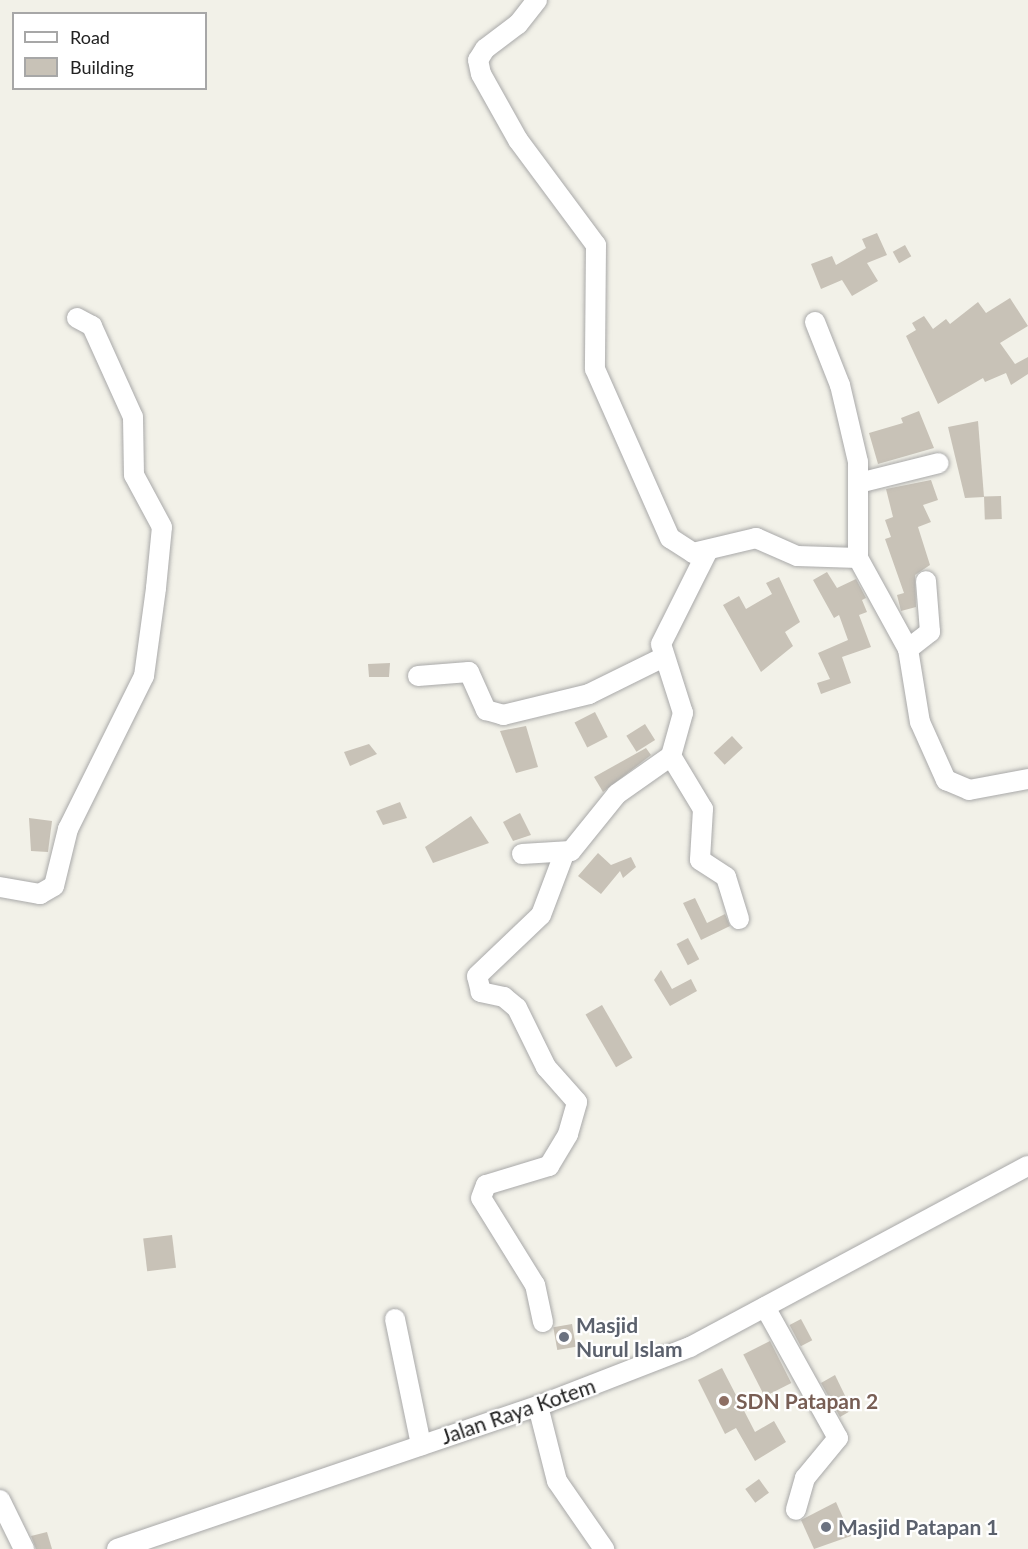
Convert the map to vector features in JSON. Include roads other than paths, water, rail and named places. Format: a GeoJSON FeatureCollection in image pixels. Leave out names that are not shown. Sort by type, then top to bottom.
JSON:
{"type":"FeatureCollection","features":[{"type":"Feature","properties":{"kind":"street"},"geometry":{"type":"LineString","coordinates":[[537,0],[518,24],[485,49],[478,60],[481,74],[518,140],[597,244],[593,309],[600,388],[669,538],[693,553],[708,550],[736,538],[756,538],[797,556],[858,558]]}},
{"type":"Feature","properties":{"kind":"street"},"geometry":{"type":"LineString","coordinates":[[0,888],[40,894],[54,886],[68,829],[144,676],[156,588],[162,527],[134,475],[133,417],[92,326],[77,318]]}},
{"type":"Feature","properties":{"kind":"street"},"geometry":{"type":"LineString","coordinates":[[815,322],[840,385],[858,483],[858,558],[908,649],[920,722],[946,780],[969,790],[1028,779]]}},
{"type":"Feature","properties":{"kind":"street"},"geometry":{"type":"LineString","coordinates":[[858,483],[939,463]]}},
{"type":"Feature","properties":{"kind":"street"},"geometry":{"type":"LineString","coordinates":[[522,854],[564,854],[580,843],[617,794],[671,756],[683,713],[662,658],[665,632],[708,550]]}},
{"type":"Feature","properties":{"kind":"street"},"geometry":{"type":"LineString","coordinates":[[908,649],[930,632],[926,581]]}},
{"type":"Feature","properties":{"kind":"street"},"geometry":{"type":"LineString","coordinates":[[418,676],[469,672],[486,710],[503,715],[589,694],[662,658]]}},
{"type":"Feature","properties":{"kind":"street"},"geometry":{"type":"LineString","coordinates":[[671,756],[703,809],[700,860],[726,877],[739,919]]}},
{"type":"Feature","properties":{"kind":"street"},"geometry":{"type":"LineString","coordinates":[[543,1322],[534,1285],[481,1198],[486,1185],[549,1166],[568,1134],[578,1102],[546,1067],[517,1008],[504,998],[481,992],[477,976],[542,915],[564,854]]}},
{"type":"Feature","properties":{"kind":"street","name":"Jalan Raya Kotem"},"geometry":{"type":"LineString","coordinates":[[117,1549],[537,1406],[690,1347],[1028,1166]]}},
{"type":"Feature","properties":{"kind":"street"},"geometry":{"type":"LineString","coordinates":[[765,1307],[838,1438],[805,1478],[796,1510]]}},
{"type":"Feature","properties":{"kind":"street"},"geometry":{"type":"LineString","coordinates":[[394,1319],[421,1445]]}},
{"type":"Feature","properties":{"kind":"street"},"geometry":{"type":"LineString","coordinates":[[537,1406],[557,1481],[604,1549]]}},
{"type":"Feature","properties":{"kind":"street"},"geometry":{"type":"LineString","coordinates":[[0,1500],[24,1549]]}},
{"type":"Feature","properties":{"kind":"place","name":"Masjid Nurul Islam"},"geometry":{"type":"Point","coordinates":[564,1337]}},
{"type":"Feature","properties":{"kind":"place","name":"SDN Patapan 2"},"geometry":{"type":"Point","coordinates":[724,1401]}},
{"type":"Feature","properties":{"kind":"place","name":"Masjid Patapan 1"},"geometry":{"type":"Point","coordinates":[826,1527]}}]}
